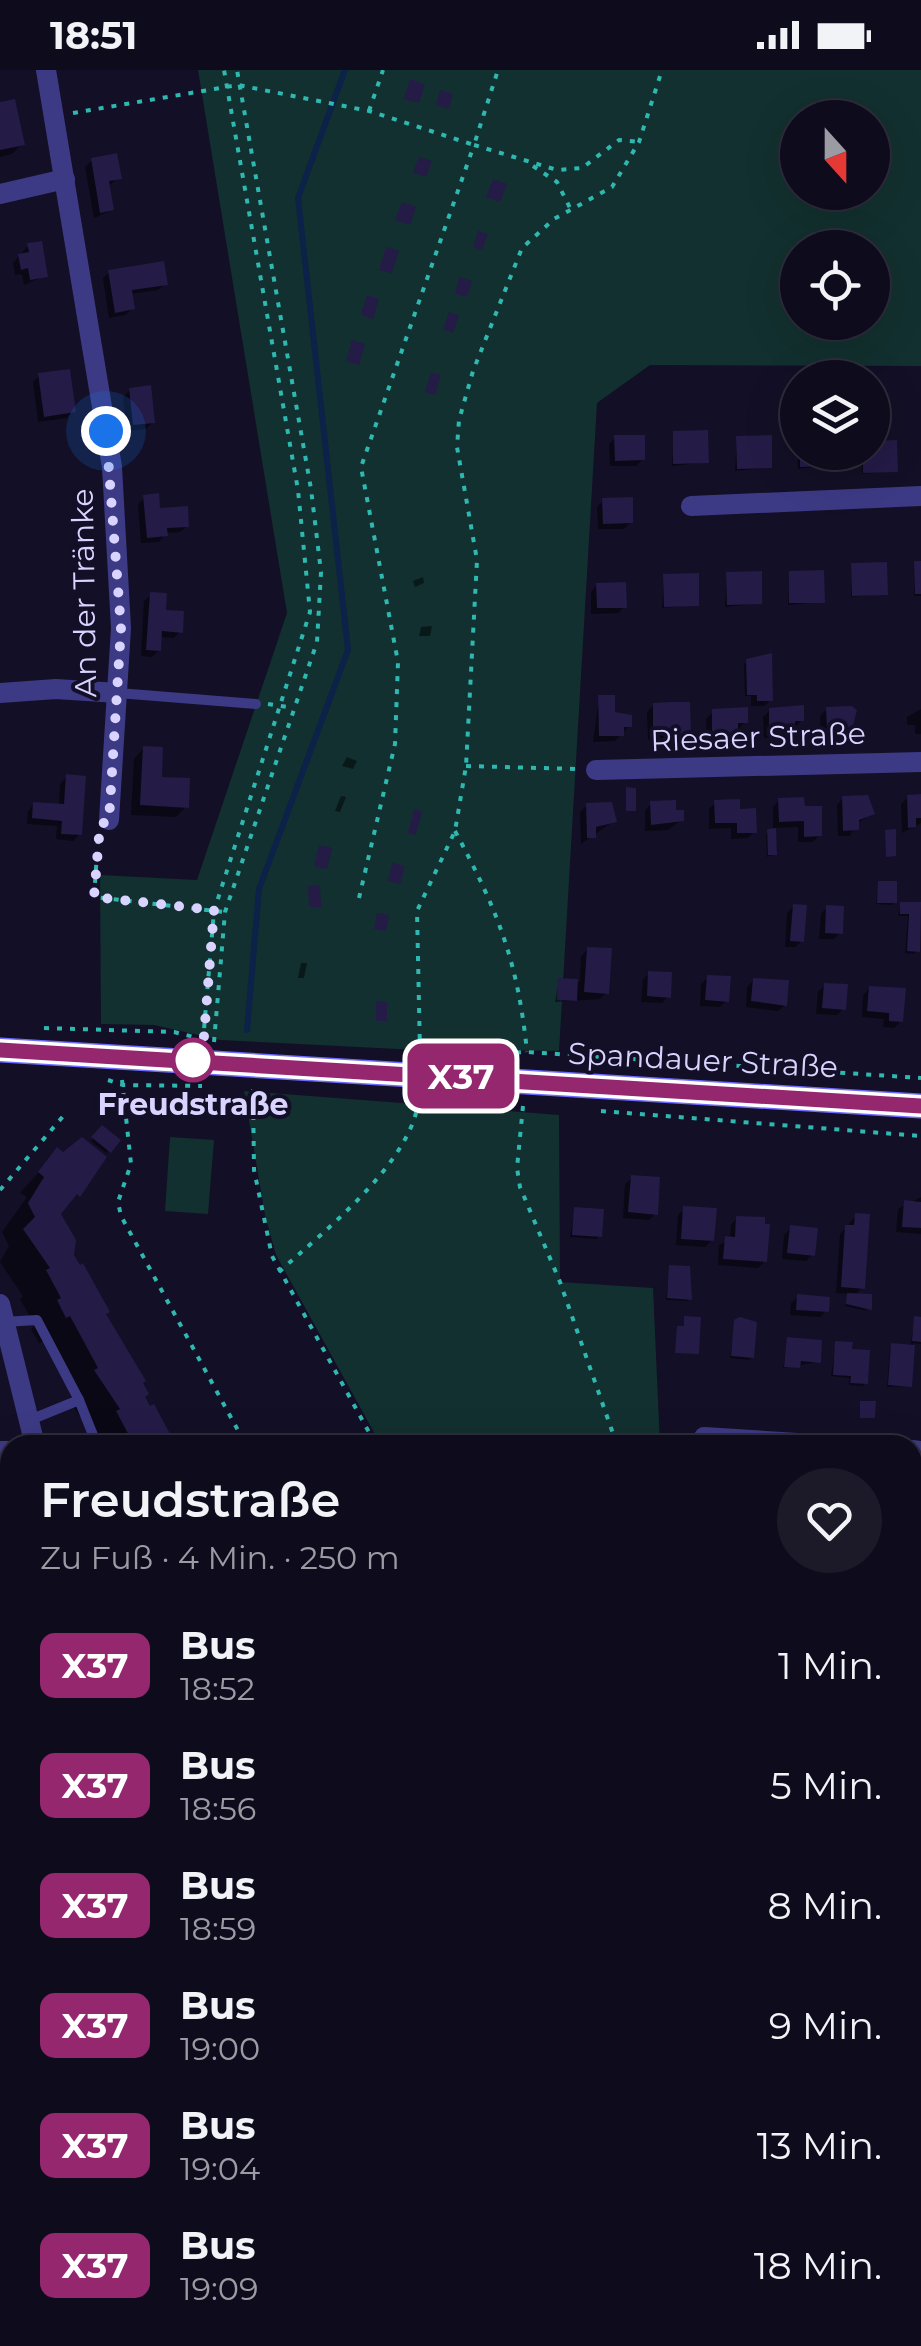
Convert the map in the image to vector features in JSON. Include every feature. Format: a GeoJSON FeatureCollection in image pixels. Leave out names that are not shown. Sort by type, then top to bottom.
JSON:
{"type":"FeatureCollection","features":[{"type":"Feature","properties":{"kind":"main road","name":"Spandauer Straße"},"geometry":{"type":"LineString","coordinates":[[0,1050],[921,1106]]}},
{"type":"Feature","properties":{"kind":"street","name":"An der Tränke"},"geometry":{"type":"LineString","coordinates":[[46,70],[112,467],[120,574],[118,693],[109,820]]}},
{"type":"Feature","properties":{"kind":"street"},"geometry":{"type":"LineString","coordinates":[[0,194],[64,180]]}},
{"type":"Feature","properties":{"kind":"street"},"geometry":{"type":"LineString","coordinates":[[691,506],[921,496]]}},
{"type":"Feature","properties":{"kind":"street"},"geometry":{"type":"LineString","coordinates":[[0,693],[56,689],[118,693]]}},
{"type":"Feature","properties":{"kind":"street","name":"Riesaer Straße"},"geometry":{"type":"LineString","coordinates":[[596,770],[921,762]]}},
{"type":"Feature","properties":{"kind":"street"},"geometry":{"type":"LineString","coordinates":[[2,1313],[33,1435]]}},
{"type":"Feature","properties":{"kind":"lane"},"geometry":{"type":"LineString","coordinates":[[118,693],[256,704]]}},
{"type":"Feature","properties":{"kind":"lane"},"geometry":{"type":"LineString","coordinates":[[2,1313],[37,1320],[93,1435]]}},
{"type":"Feature","properties":{"kind":"lane"},"geometry":{"type":"LineString","coordinates":[[29,1420],[78,1400]]}},
{"type":"Feature","properties":{"kind":"path"},"geometry":{"type":"LineString","coordinates":[[207,1061],[214,910],[310,612],[292,453],[224,70]]}},
{"type":"Feature","properties":{"kind":"path"},"geometry":{"type":"LineString","coordinates":[[207,1061],[224,912],[317,642],[321,572],[283,319],[237,70]]}},
{"type":"Feature","properties":{"kind":"path"},"geometry":{"type":"LineString","coordinates":[[367,110],[383,70]]}},
{"type":"Feature","properties":{"kind":"path"},"geometry":{"type":"LineString","coordinates":[[358,898],[395,744],[398,662],[361,467],[498,70]]}},
{"type":"Feature","properties":{"kind":"path"},"geometry":{"type":"LineString","coordinates":[[279,1272],[354,1203],[392,1159],[410,1125],[420,1074],[416,912],[456,832],[466,766],[477,560],[457,447],[459,420],[484,340],[522,248],[571,210],[612,187],[639,142],[662,70]]}},
{"type":"Feature","properties":{"kind":"path"},"geometry":{"type":"LineString","coordinates":[[55,117],[226,84],[367,110],[557,170],[582,168],[619,140],[639,142]]}},
{"type":"Feature","properties":{"kind":"path"},"geometry":{"type":"LineString","coordinates":[[530,164],[558,182],[571,210]]}},
{"type":"Feature","properties":{"kind":"path"},"geometry":{"type":"LineString","coordinates":[[282,706],[293,708]]}},
{"type":"Feature","properties":{"kind":"path"},"geometry":{"type":"LineString","coordinates":[[466,766],[596,770]]}},
{"type":"Feature","properties":{"kind":"path"},"geometry":{"type":"LineString","coordinates":[[109,820],[100,825],[94,897],[224,912]]}},
{"type":"Feature","properties":{"kind":"path"},"geometry":{"type":"LineString","coordinates":[[456,832],[507,940],[524,1005],[527,1052],[921,1078]]}},
{"type":"Feature","properties":{"kind":"path"},"geometry":{"type":"LineString","coordinates":[[122,1057],[131,1164],[118,1202],[121,1216],[241,1435]]}},
{"type":"Feature","properties":{"kind":"path"},"geometry":{"type":"LineString","coordinates":[[252,1064],[254,1170],[260,1215],[279,1272],[370,1435]]}},
{"type":"Feature","properties":{"kind":"path"},"geometry":{"type":"LineString","coordinates":[[538,1107],[522,1106],[516,1168],[520,1187],[560,1282],[613,1435]]}},
{"type":"Feature","properties":{"kind":"path"},"geometry":{"type":"LineString","coordinates":[[586,1110],[921,1136]]}},
{"type":"Feature","properties":{"kind":"path"},"geometry":{"type":"LineString","coordinates":[[0,1190],[65,1114]]}},
{"type":"Feature","properties":{"kind":"green space"},"geometry":{"type":"Polygon","coordinates":[[[198,70],[921,70],[921,366],[890,366],[890,360],[780,360],[780,365],[650,365],[597,403],[559,1051],[398,1049],[220,1040],[154,1025],[101,1024],[100,875],[197,880],[287,613],[198,70]]]}},
{"type":"Feature","properties":{"kind":"green space"},"geometry":{"type":"Polygon","coordinates":[[[244,1091],[559,1115],[560,1282],[653,1288],[660,1435],[375,1435],[276,1255],[265,1215],[244,1091]]]}},
{"type":"Feature","properties":{"kind":"green space"},"geometry":{"type":"Polygon","coordinates":[[[170,1137],[214,1140],[208,1214],[165,1211],[170,1137]]]}},
{"type":"Feature","properties":{"kind":"building"},"geometry":{"type":"Polygon","coordinates":[[[410,79],[425,84],[419,103],[404,99],[410,79]]]}},
{"type":"Feature","properties":{"kind":"building"},"geometry":{"type":"Polygon","coordinates":[[[440,90],[453,94],[449,109],[436,105],[440,90]]]}},
{"type":"Feature","properties":{"kind":"building"},"geometry":{"type":"Polygon","coordinates":[[[15,99],[25,145],[0,150],[0,102],[15,99]]]}},
{"type":"Feature","properties":{"kind":"building"},"geometry":{"type":"Polygon","coordinates":[[[117,153],[122,179],[109,181],[114,210],[100,213],[91,158],[117,153]]]}},
{"type":"Feature","properties":{"kind":"building"},"geometry":{"type":"Polygon","coordinates":[[[419,157],[432,161],[426,177],[413,172],[419,157]]]}},
{"type":"Feature","properties":{"kind":"building"},"geometry":{"type":"Polygon","coordinates":[[[493,179],[507,184],[500,202],[486,197],[493,179]]]}},
{"type":"Feature","properties":{"kind":"building"},"geometry":{"type":"Polygon","coordinates":[[[402,202],[416,207],[410,225],[395,220],[402,202]]]}},
{"type":"Feature","properties":{"kind":"building"},"geometry":{"type":"Polygon","coordinates":[[[478,231],[488,234],[482,250],[473,247],[478,231]]]}},
{"type":"Feature","properties":{"kind":"building"},"geometry":{"type":"Polygon","coordinates":[[[42,241],[48,277],[30,280],[28,268],[21,270],[18,254],[29,252],[27,243],[42,241]]]}},
{"type":"Feature","properties":{"kind":"building"},"geometry":{"type":"Polygon","coordinates":[[[386,247],[399,251],[392,273],[379,270],[386,247]]]}},
{"type":"Feature","properties":{"kind":"building"},"geometry":{"type":"Polygon","coordinates":[[[164,261],[168,285],[132,290],[135,309],[115,313],[108,270],[164,261]]]}},
{"type":"Feature","properties":{"kind":"building"},"geometry":{"type":"Polygon","coordinates":[[[459,277],[472,281],[467,297],[455,294],[459,277]]]}},
{"type":"Feature","properties":{"kind":"building"},"geometry":{"type":"Polygon","coordinates":[[[367,295],[379,299],[373,319],[361,315],[367,295]]]}},
{"type":"Feature","properties":{"kind":"building"},"geometry":{"type":"Polygon","coordinates":[[[449,312],[459,315],[453,333],[443,329],[449,312]]]}},
{"type":"Feature","properties":{"kind":"building"},"geometry":{"type":"Polygon","coordinates":[[[352,340],[365,344],[359,365],[346,361],[352,340]]]}},
{"type":"Feature","properties":{"kind":"building"},"geometry":{"type":"Polygon","coordinates":[[[70,369],[76,412],[44,417],[38,373],[70,369]]]}},
{"type":"Feature","properties":{"kind":"building"},"geometry":{"type":"Polygon","coordinates":[[[431,373],[441,375],[435,395],[425,392],[431,373]]]}},
{"type":"Feature","properties":{"kind":"building"},"geometry":{"type":"Polygon","coordinates":[[[151,385],[155,423],[133,425],[129,388],[151,385]]]}},
{"type":"Feature","properties":{"kind":"building"},"geometry":{"type":"Polygon","coordinates":[[[708,430],[709,463],[673,464],[673,431],[708,430]]]}},
{"type":"Feature","properties":{"kind":"building"},"geometry":{"type":"Polygon","coordinates":[[[614,435],[645,435],[645,460],[615,461],[614,435]]]}},
{"type":"Feature","properties":{"kind":"building"},"geometry":{"type":"Polygon","coordinates":[[[772,435],[772,468],[737,469],[736,436],[772,435]]]}},
{"type":"Feature","properties":{"kind":"building"},"geometry":{"type":"Polygon","coordinates":[[[890,440],[897,440],[898,472],[863,473],[890,470],[890,440]]]}},
{"type":"Feature","properties":{"kind":"building"},"geometry":{"type":"Polygon","coordinates":[[[159,493],[160,508],[188,506],[189,527],[167,528],[168,536],[147,538],[143,495],[159,493]]]}},
{"type":"Feature","properties":{"kind":"building"},"geometry":{"type":"Polygon","coordinates":[[[633,497],[633,523],[603,524],[602,498],[633,497]]]}},
{"type":"Feature","properties":{"kind":"building"},"geometry":{"type":"Polygon","coordinates":[[[914,561],[921,561],[921,594],[915,594],[914,561]]]}},
{"type":"Feature","properties":{"kind":"building"},"geometry":{"type":"Polygon","coordinates":[[[887,562],[888,595],[852,596],[851,563],[887,562]]]}},
{"type":"Feature","properties":{"kind":"building"},"geometry":{"type":"Polygon","coordinates":[[[824,570],[825,603],[789,603],[789,571],[824,570]]]}},
{"type":"Feature","properties":{"kind":"building"},"geometry":{"type":"Polygon","coordinates":[[[762,571],[762,604],[727,605],[726,572],[762,571]]]}},
{"type":"Feature","properties":{"kind":"building"},"geometry":{"type":"Polygon","coordinates":[[[699,573],[699,606],[664,607],[663,574],[699,573]]]}},
{"type":"Feature","properties":{"kind":"building"},"geometry":{"type":"Polygon","coordinates":[[[626,582],[627,608],[597,608],[596,583],[626,582]]]}},
{"type":"Feature","properties":{"kind":"building"},"geometry":{"type":"Polygon","coordinates":[[[150,592],[167,593],[166,610],[184,611],[183,633],[162,631],[161,651],[146,650],[150,592]]]}},
{"type":"Feature","properties":{"kind":"building"},"geometry":{"type":"Polygon","coordinates":[[[772,653],[773,701],[757,701],[757,695],[747,695],[746,659],[772,653]]]}},
{"type":"Feature","properties":{"kind":"building"},"geometry":{"type":"Polygon","coordinates":[[[598,695],[615,695],[615,712],[632,715],[632,727],[624,727],[624,736],[599,736],[598,695]]]}},
{"type":"Feature","properties":{"kind":"building"},"geometry":{"type":"Polygon","coordinates":[[[690,702],[691,734],[653,735],[653,703],[690,702]]]}},
{"type":"Feature","properties":{"kind":"building"},"geometry":{"type":"Polygon","coordinates":[[[804,705],[804,721],[795,721],[795,732],[769,732],[769,708],[804,705]]]}},
{"type":"Feature","properties":{"kind":"building"},"geometry":{"type":"Polygon","coordinates":[[[852,706],[857,710],[852,730],[827,730],[826,707],[852,706]]]}},
{"type":"Feature","properties":{"kind":"building"},"geometry":{"type":"Polygon","coordinates":[[[748,707],[748,723],[738,723],[738,733],[712,734],[712,709],[748,707]]]}},
{"type":"Feature","properties":{"kind":"building"},"geometry":{"type":"Polygon","coordinates":[[[143,746],[163,747],[162,777],[190,778],[189,808],[140,805],[143,746]]]}},
{"type":"Feature","properties":{"kind":"building"},"geometry":{"type":"Polygon","coordinates":[[[66,774],[86,776],[82,835],[61,834],[62,821],[32,818],[33,802],[64,804],[66,774]]]}},
{"type":"Feature","properties":{"kind":"building"},"geometry":{"type":"Polygon","coordinates":[[[626,787],[636,788],[636,811],[626,811],[626,787]]]}},
{"type":"Feature","properties":{"kind":"building"},"geometry":{"type":"Polygon","coordinates":[[[921,794],[921,818],[916,818],[916,827],[908,828],[907,795],[921,794]]]}},
{"type":"Feature","properties":{"kind":"building"},"geometry":{"type":"Polygon","coordinates":[[[868,795],[875,814],[859,820],[859,830],[843,831],[842,796],[868,795]]]}},
{"type":"Feature","properties":{"kind":"building"},"geometry":{"type":"Polygon","coordinates":[[[804,797],[805,806],[822,806],[822,836],[804,837],[804,821],[779,822],[778,798],[804,797]]]}},
{"type":"Feature","properties":{"kind":"building"},"geometry":{"type":"Polygon","coordinates":[[[740,799],[740,809],[756,808],[757,833],[737,833],[737,823],[715,823],[714,800],[740,799]]]}},
{"type":"Feature","properties":{"kind":"building"},"geometry":{"type":"Polygon","coordinates":[[[676,800],[676,810],[684,810],[684,821],[651,825],[650,801],[676,800]]]}},
{"type":"Feature","properties":{"kind":"building"},"geometry":{"type":"Polygon","coordinates":[[[612,802],[617,822],[596,827],[596,838],[587,838],[586,803],[612,802]]]}},
{"type":"Feature","properties":{"kind":"building"},"geometry":{"type":"Polygon","coordinates":[[[414,809],[422,811],[416,835],[408,833],[414,809]]]}},
{"type":"Feature","properties":{"kind":"building"},"geometry":{"type":"Polygon","coordinates":[[[776,828],[777,855],[768,855],[767,829],[776,828]]]}},
{"type":"Feature","properties":{"kind":"building"},"geometry":{"type":"Polygon","coordinates":[[[896,829],[896,856],[886,857],[885,830],[896,829]]]}},
{"type":"Feature","properties":{"kind":"building"},"geometry":{"type":"Polygon","coordinates":[[[319,845],[332,848],[327,869],[314,866],[319,845]]]}},
{"type":"Feature","properties":{"kind":"building"},"geometry":{"type":"Polygon","coordinates":[[[392,863],[405,866],[400,884],[388,881],[392,863]]]}},
{"type":"Feature","properties":{"kind":"building"},"geometry":{"type":"Polygon","coordinates":[[[878,881],[897,881],[897,903],[877,903],[878,881]]]}},
{"type":"Feature","properties":{"kind":"building"},"geometry":{"type":"Polygon","coordinates":[[[320,885],[321,907],[309,907],[308,886],[320,885]]]}},
{"type":"Feature","properties":{"kind":"building"},"geometry":{"type":"Polygon","coordinates":[[[900,902],[921,902],[920,952],[907,951],[909,914],[900,914],[900,902]]]}},
{"type":"Feature","properties":{"kind":"building"},"geometry":{"type":"Polygon","coordinates":[[[793,904],[807,905],[804,942],[790,941],[793,904]]]}},
{"type":"Feature","properties":{"kind":"building"},"geometry":{"type":"Polygon","coordinates":[[[826,905],[844,906],[843,934],[825,933],[826,905]]]}},
{"type":"Feature","properties":{"kind":"building"},"geometry":{"type":"Polygon","coordinates":[[[377,913],[389,915],[386,931],[374,929],[377,913]]]}},
{"type":"Feature","properties":{"kind":"building"},"geometry":{"type":"Polygon","coordinates":[[[587,947],[612,948],[609,994],[584,992],[587,947]]]}},
{"type":"Feature","properties":{"kind":"building"},"geometry":{"type":"Polygon","coordinates":[[[648,971],[672,972],[671,998],[647,996],[648,971]]]}},
{"type":"Feature","properties":{"kind":"building"},"geometry":{"type":"Polygon","coordinates":[[[707,975],[731,976],[729,1002],[705,1000],[707,975]]]}},
{"type":"Feature","properties":{"kind":"building"},"geometry":{"type":"Polygon","coordinates":[[[558,978],[578,979],[577,1001],[557,1000],[558,978]]]}},
{"type":"Feature","properties":{"kind":"building"},"geometry":{"type":"Polygon","coordinates":[[[753,978],[789,980],[787,1006],[751,1001],[753,978]]]}},
{"type":"Feature","properties":{"kind":"building"},"geometry":{"type":"Polygon","coordinates":[[[824,983],[848,984],[846,1010],[822,1008],[824,983]]]}},
{"type":"Feature","properties":{"kind":"building"},"geometry":{"type":"Polygon","coordinates":[[[869,986],[906,988],[903,1022],[889,1021],[889,1013],[867,1011],[869,986]]]}},
{"type":"Feature","properties":{"kind":"building"},"geometry":{"type":"Polygon","coordinates":[[[376,1001],[387,1002],[387,1021],[376,1021],[376,1001]]]}},
{"type":"Feature","properties":{"kind":"building"},"geometry":{"type":"Polygon","coordinates":[[[102,1125],[121,1140],[111,1153],[91,1137],[102,1125]]]}},
{"type":"Feature","properties":{"kind":"building"},"geometry":{"type":"Polygon","coordinates":[[[82,1137],[107,1157],[80,1197],[77,1194],[61,1214],[76,1240],[74,1255],[80,1265],[83,1263],[110,1312],[106,1314],[146,1381],[143,1383],[149,1394],[145,1397],[150,1406],[154,1404],[171,1435],[129,1435],[116,1411],[120,1409],[94,1370],[98,1368],[70,1316],[66,1318],[57,1300],[61,1298],[46,1270],[50,1268],[23,1229],[35,1217],[28,1203],[44,1177],[38,1172],[57,1147],[63,1152],[82,1137]]]}},
{"type":"Feature","properties":{"kind":"building"},"geometry":{"type":"Polygon","coordinates":[[[631,1175],[660,1177],[658,1215],[628,1212],[631,1175]]]}},
{"type":"Feature","properties":{"kind":"building"},"geometry":{"type":"Polygon","coordinates":[[[904,1200],[921,1202],[921,1228],[902,1227],[904,1200]]]}},
{"type":"Feature","properties":{"kind":"building"},"geometry":{"type":"Polygon","coordinates":[[[683,1206],[717,1208],[714,1241],[681,1239],[683,1206]]]}},
{"type":"Feature","properties":{"kind":"building"},"geometry":{"type":"Polygon","coordinates":[[[574,1207],[604,1209],[602,1237],[572,1235],[574,1207]]]}},
{"type":"Feature","properties":{"kind":"building"},"geometry":{"type":"Polygon","coordinates":[[[855,1213],[870,1214],[865,1289],[841,1287],[845,1225],[854,1225],[855,1213]]]}},
{"type":"Feature","properties":{"kind":"building"},"geometry":{"type":"Polygon","coordinates":[[[736,1216],[765,1217],[765,1224],[770,1224],[767,1262],[723,1259],[725,1236],[735,1237],[736,1216]]]}},
{"type":"Feature","properties":{"kind":"building"},"geometry":{"type":"Polygon","coordinates":[[[790,1225],[818,1228],[815,1256],[787,1253],[790,1225]]]}},
{"type":"Feature","properties":{"kind":"building"},"geometry":{"type":"Polygon","coordinates":[[[669,1265],[690,1266],[692,1300],[667,1298],[669,1265]]]}},
{"type":"Feature","properties":{"kind":"building"},"geometry":{"type":"Polygon","coordinates":[[[847,1293],[872,1294],[872,1310],[846,1304],[847,1293]]]}},
{"type":"Feature","properties":{"kind":"building"},"geometry":{"type":"Polygon","coordinates":[[[797,1294],[830,1297],[829,1312],[796,1310],[797,1294]]]}},
{"type":"Feature","properties":{"kind":"building"},"geometry":{"type":"Polygon","coordinates":[[[684,1316],[701,1317],[699,1354],[675,1353],[677,1326],[684,1326],[684,1316]]]}},
{"type":"Feature","properties":{"kind":"building"},"geometry":{"type":"Polygon","coordinates":[[[914,1316],[921,1317],[921,1342],[912,1341],[914,1316]]]}},
{"type":"Feature","properties":{"kind":"building"},"geometry":{"type":"Polygon","coordinates":[[[740,1317],[757,1322],[754,1358],[731,1356],[734,1320],[740,1317]]]}},
{"type":"Feature","properties":{"kind":"building"},"geometry":{"type":"Polygon","coordinates":[[[787,1337],[822,1340],[821,1363],[801,1361],[800,1368],[784,1367],[787,1337]]]}},
{"type":"Feature","properties":{"kind":"building"},"geometry":{"type":"Polygon","coordinates":[[[835,1341],[853,1342],[852,1349],[870,1350],[868,1384],[850,1383],[851,1376],[833,1375],[835,1341]]]}},
{"type":"Feature","properties":{"kind":"building"},"geometry":{"type":"Polygon","coordinates":[[[891,1343],[915,1345],[912,1387],[888,1385],[891,1343]]]}},
{"type":"Feature","properties":{"kind":"building"},"geometry":{"type":"Polygon","coordinates":[[[860,1401],[876,1401],[875,1418],[860,1418],[860,1401]]]}},
{"type":"Feature","properties":{"kind":"waterway"},"geometry":{"type":"LineString","coordinates":[[247,1030],[259,889],[348,650],[298,198],[345,70]]}},
{"type":"Feature","properties":{"kind":"bus line","name":"X37"},"geometry":{"type":"LineString","coordinates":[[0,1050],[421,1072],[921,1106]]}},
{"type":"Feature","properties":{"kind":"place","name":"Freudstraße"},"geometry":{"type":"Point","coordinates":[193,1060]}},
{"type":"Feature","properties":{"kind":"route"},"geometry":{"type":"LineString","coordinates":[[106,431],[112,467],[121,628],[109,820],[100,825],[94,897],[214,910],[202,1061],[193,1060]]}}]}
